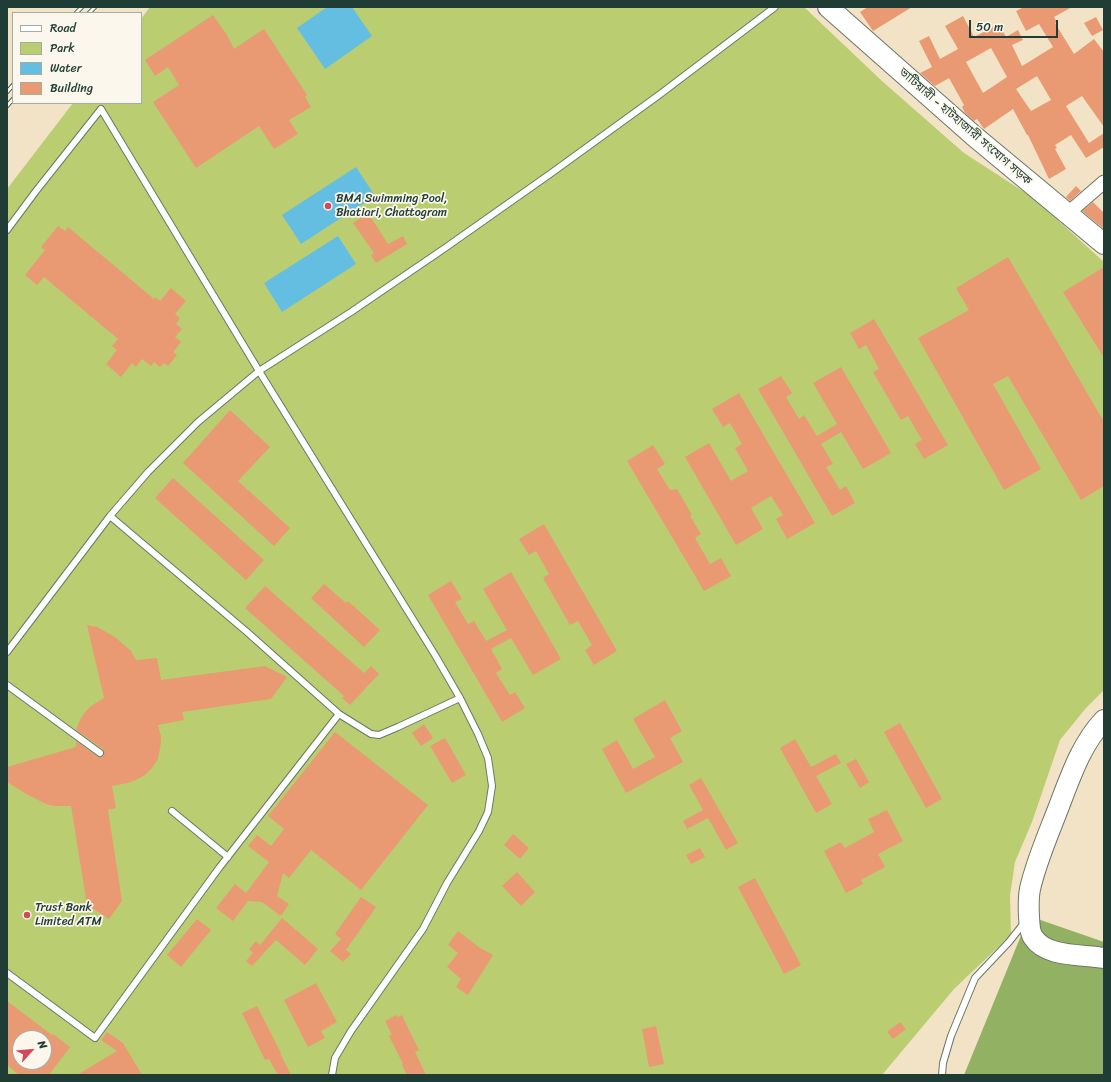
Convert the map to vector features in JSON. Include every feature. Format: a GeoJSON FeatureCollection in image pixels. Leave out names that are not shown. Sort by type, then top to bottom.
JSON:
{"type":"FeatureCollection","features":[{"type":"Feature","properties":{"kind":"main road","name":"ভাটিয়ারী - হাটহাজারী সংযোগ সড়ক"},"geometry":{"type":"LineString","coordinates":[[828,7],[974,136],[1104,244]]}},
{"type":"Feature","properties":{"kind":"main road"},"geometry":{"type":"LineString","coordinates":[[1104,720],[1096,728],[1076,762],[1042,848],[1029,891],[1029,916],[1033,937],[1043,947],[1070,955],[1104,958]]}},
{"type":"Feature","properties":{"kind":"street"},"geometry":{"type":"LineString","coordinates":[[1067,214],[1104,182]]}},
{"type":"Feature","properties":{"kind":"lane"},"geometry":{"type":"LineString","coordinates":[[7,652],[110,516],[148,472],[198,422],[259,371],[357,307],[550,174],[659,95],[775,7]]}},
{"type":"Feature","properties":{"kind":"lane"},"geometry":{"type":"LineString","coordinates":[[7,230],[101,109],[259,371],[357,528],[460,698],[488,758],[492,786],[488,812],[479,831],[447,883],[423,929],[351,1031],[335,1058],[332,1075]]}},
{"type":"Feature","properties":{"kind":"lane"},"geometry":{"type":"LineString","coordinates":[[110,516],[247,632],[340,714],[371,734],[378,735],[398,727],[460,698]]}},
{"type":"Feature","properties":{"kind":"lane"},"geometry":{"type":"LineString","coordinates":[[7,685],[100,753]]}},
{"type":"Feature","properties":{"kind":"lane"},"geometry":{"type":"LineString","coordinates":[[7,973],[95,1038],[228,857],[340,714]]}},
{"type":"Feature","properties":{"kind":"lane"},"geometry":{"type":"LineString","coordinates":[[172,811],[228,857]]}},
{"type":"Feature","properties":{"kind":"lane"},"geometry":{"type":"LineString","coordinates":[[942,1075],[943,1063],[951,1036],[975,978],[1009,942],[1029,916]]}},
{"type":"Feature","properties":{"kind":"green space"},"geometry":{"type":"Polygon","coordinates":[[[150,7],[804,7],[882,81],[964,153],[1032,197],[1104,262],[1104,690],[1086,708],[1060,740],[1032,822],[1015,862],[1010,896],[1011,935],[954,989],[882,1075],[7,1075],[7,189],[72,104],[142,104],[142,18],[150,7]]]}},
{"type":"Feature","properties":{"kind":"green space"},"geometry":{"type":"Polygon","coordinates":[[[1029,916],[1104,942],[1104,1075],[964,1075],[1029,916]]]}},
{"type":"Feature","properties":{"kind":"water"},"geometry":{"type":"Polygon","coordinates":[[[327,7],[352,7],[372,36],[325,69],[297,28],[327,7]]]}},
{"type":"Feature","properties":{"kind":"water","name":"BMA Swimming Pool, Bhatiari, Chattogram"},"geometry":{"type":"Polygon","coordinates":[[[356,167],[375,196],[301,244],[282,215],[356,167]]]}},
{"type":"Feature","properties":{"kind":"water"},"geometry":{"type":"Polygon","coordinates":[[[338,236],[356,264],[282,312],[264,283],[338,236]]]}},
{"type":"Feature","properties":{"kind":"building"},"geometry":{"type":"Polygon","coordinates":[[[868,7],[912,7],[873,31],[860,12],[868,7]]]}},
{"type":"Feature","properties":{"kind":"building"},"geometry":{"type":"Polygon","coordinates":[[[1024,7],[1072,7],[1054,17],[1057,22],[1055,23],[1074,54],[1094,39],[1104,52],[1104,127],[1082,96],[1066,106],[1089,143],[1104,133],[1104,147],[1086,158],[1071,135],[1055,145],[1057,148],[1055,149],[1066,169],[1049,179],[1028,135],[1013,109],[984,129],[977,119],[974,121],[965,113],[962,107],[964,105],[949,78],[935,86],[920,73],[932,67],[919,41],[929,36],[940,59],[958,49],[945,26],[963,16],[974,37],[999,24],[1006,37],[1018,30],[1023,40],[1012,45],[1022,66],[1053,47],[1039,24],[1026,31],[1016,11],[1024,7]],[[991,48],[966,62],[983,93],[1007,77],[991,48]],[[1037,76],[1016,89],[1031,111],[1051,100],[1037,76]]]}},
{"type":"Feature","properties":{"kind":"building"},"geometry":{"type":"Polygon","coordinates":[[[213,15],[227,35],[234,49],[264,29],[307,95],[305,97],[311,107],[289,120],[298,134],[274,149],[259,126],[196,168],[153,102],[179,85],[168,67],[155,76],[145,60],[213,15]]]}},
{"type":"Feature","properties":{"kind":"building"},"geometry":{"type":"Polygon","coordinates":[[[1096,17],[1103,30],[1092,36],[1084,23],[1096,17]]]}},
{"type":"Feature","properties":{"kind":"building"},"geometry":{"type":"Polygon","coordinates":[[[1076,186],[1081,191],[1070,201],[1066,197],[1076,186]]]}},
{"type":"Feature","properties":{"kind":"building"},"geometry":{"type":"Polygon","coordinates":[[[1093,202],[1104,213],[1104,229],[1082,211],[1093,202]]]}},
{"type":"Feature","properties":{"kind":"building"},"geometry":{"type":"Polygon","coordinates":[[[368,213],[388,244],[403,236],[407,244],[376,263],[371,255],[374,253],[353,223],[368,213]]]}},
{"type":"Feature","properties":{"kind":"building"},"geometry":{"type":"Polygon","coordinates":[[[58,226],[65,231],[68,227],[154,299],[155,297],[160,301],[171,288],[186,301],[175,314],[180,318],[176,324],[182,329],[175,337],[181,342],[173,352],[177,355],[168,366],[164,363],[160,367],[154,362],[151,366],[142,359],[136,367],[132,363],[121,377],[106,364],[117,350],[112,346],[118,339],[44,277],[37,285],[25,275],[45,250],[41,247],[58,226]]]}},
{"type":"Feature","properties":{"kind":"building"},"geometry":{"type":"Polygon","coordinates":[[[1008,257],[1104,422],[1104,486],[1081,500],[1008,376],[993,384],[1041,469],[1004,490],[918,338],[969,310],[956,288],[1008,257]]]}},
{"type":"Feature","properties":{"kind":"building"},"geometry":{"type":"Polygon","coordinates":[[[1104,267],[1104,358],[1063,292],[1104,267]]]}},
{"type":"Feature","properties":{"kind":"building"},"geometry":{"type":"Polygon","coordinates":[[[874,319],[948,445],[924,459],[915,444],[922,440],[908,416],[901,420],[873,372],[879,369],[866,345],[859,349],[850,333],[874,319]]]}},
{"type":"Feature","properties":{"kind":"building"},"geometry":{"type":"Polygon","coordinates":[[[841,367],[891,453],[863,469],[841,432],[821,444],[833,464],[826,467],[840,490],[846,486],[855,503],[832,516],[758,389],[781,376],[792,393],[786,397],[799,419],[804,415],[817,436],[837,424],[813,383],[841,367]]]}},
{"type":"Feature","properties":{"kind":"building"},"geometry":{"type":"Polygon","coordinates":[[[739,393],[815,523],[787,539],[776,519],[783,515],[771,496],[751,508],[763,529],[736,545],[685,457],[709,443],[731,481],[748,471],[735,448],[742,444],[730,423],[723,427],[712,409],[739,393]]]}},
{"type":"Feature","properties":{"kind":"building"},"geometry":{"type":"Polygon","coordinates":[[[230,410],[270,447],[238,481],[290,528],[274,546],[183,463],[230,410]]]}},
{"type":"Feature","properties":{"kind":"building"},"geometry":{"type":"Polygon","coordinates":[[[653,445],[665,464],[657,469],[670,490],[677,489],[692,515],[690,516],[701,534],[695,538],[710,564],[721,558],[731,576],[704,591],[627,461],[653,445]]]}},
{"type":"Feature","properties":{"kind":"building"},"geometry":{"type":"Polygon","coordinates":[[[173,478],[264,560],[246,580],[155,498],[173,478]]]}},
{"type":"Feature","properties":{"kind":"building"},"geometry":{"type":"Polygon","coordinates":[[[544,524],[617,651],[594,665],[585,650],[592,645],[578,621],[570,625],[543,578],[549,574],[536,551],[529,555],[519,539],[544,524]]]}},
{"type":"Feature","properties":{"kind":"building"},"geometry":{"type":"Polygon","coordinates":[[[511,572],[561,659],[533,675],[511,638],[491,649],[502,669],[496,673],[510,695],[515,692],[525,708],[502,722],[428,595],[451,581],[462,599],[455,602],[468,624],[474,621],[486,641],[507,630],[483,589],[511,572]]]}},
{"type":"Feature","properties":{"kind":"building"},"geometry":{"type":"Polygon","coordinates":[[[324,584],[346,603],[348,601],[380,630],[364,647],[311,598],[324,584]]]}},
{"type":"Feature","properties":{"kind":"building"},"geometry":{"type":"Polygon","coordinates":[[[265,586],[364,673],[371,666],[379,674],[350,705],[342,698],[344,696],[245,608],[265,586]]]}},
{"type":"Feature","properties":{"kind":"building"},"geometry":{"type":"Polygon","coordinates":[[[87,625],[97,627],[115,637],[131,651],[136,660],[157,658],[161,680],[265,666],[287,677],[271,699],[182,712],[184,720],[158,725],[161,743],[158,759],[152,768],[145,775],[136,780],[112,786],[116,808],[108,810],[122,901],[109,919],[87,905],[71,806],[54,806],[46,804],[7,782],[7,767],[76,747],[76,741],[98,757],[104,755],[103,749],[76,730],[85,712],[91,706],[104,698],[87,625]]]}},
{"type":"Feature","properties":{"kind":"building"},"geometry":{"type":"Polygon","coordinates":[[[665,700],[682,731],[670,738],[683,762],[626,793],[602,749],[617,740],[633,769],[655,757],[633,719],[665,700]]]}},
{"type":"Feature","properties":{"kind":"building"},"geometry":{"type":"Polygon","coordinates":[[[900,723],[942,799],[926,808],[884,732],[900,723]]]}},
{"type":"Feature","properties":{"kind":"building"},"geometry":{"type":"Polygon","coordinates":[[[424,724],[433,738],[421,746],[412,733],[424,724]]]}},
{"type":"Feature","properties":{"kind":"building"},"geometry":{"type":"Polygon","coordinates":[[[335,732],[428,805],[361,890],[311,850],[289,878],[283,873],[277,896],[289,904],[281,916],[262,902],[248,901],[233,921],[216,908],[235,884],[246,893],[269,862],[248,846],[257,835],[271,846],[284,829],[268,816],[335,732]]]}},
{"type":"Feature","properties":{"kind":"building"},"geometry":{"type":"Polygon","coordinates":[[[445,738],[466,775],[452,783],[430,746],[445,738]]]}},
{"type":"Feature","properties":{"kind":"building"},"geometry":{"type":"Polygon","coordinates":[[[795,739],[811,767],[836,754],[841,763],[816,776],[832,804],[816,813],[780,748],[795,739]]]}},
{"type":"Feature","properties":{"kind":"building"},"geometry":{"type":"Polygon","coordinates":[[[856,759],[869,782],[860,788],[846,764],[856,759]]]}},
{"type":"Feature","properties":{"kind":"building"},"geometry":{"type":"Polygon","coordinates":[[[701,778],[738,843],[726,850],[708,818],[687,829],[683,821],[703,810],[689,785],[701,778]]]}},
{"type":"Feature","properties":{"kind":"building"},"geometry":{"type":"Polygon","coordinates":[[[887,810],[903,841],[878,854],[885,867],[861,880],[863,884],[846,893],[824,851],[841,842],[845,848],[874,832],[868,819],[887,810]]]}},
{"type":"Feature","properties":{"kind":"building"},"geometry":{"type":"Polygon","coordinates":[[[513,834],[529,848],[520,859],[504,845],[513,834]]]}},
{"type":"Feature","properties":{"kind":"building"},"geometry":{"type":"Polygon","coordinates":[[[700,848],[705,857],[691,864],[686,855],[700,848]]]}},
{"type":"Feature","properties":{"kind":"building"},"geometry":{"type":"Polygon","coordinates":[[[517,872],[535,892],[521,906],[502,886],[517,872]]]}},
{"type":"Feature","properties":{"kind":"building"},"geometry":{"type":"Polygon","coordinates":[[[755,878],[801,965],[784,974],[738,887],[755,878]]]}},
{"type":"Feature","properties":{"kind":"building"},"geometry":{"type":"Polygon","coordinates":[[[361,897],[376,907],[346,950],[351,954],[343,962],[330,951],[341,939],[335,934],[361,897]]]}},
{"type":"Feature","properties":{"kind":"building"},"geometry":{"type":"Polygon","coordinates":[[[282,918],[318,949],[305,965],[276,940],[252,966],[246,961],[253,953],[249,949],[256,941],[260,945],[282,918]]]}},
{"type":"Feature","properties":{"kind":"building"},"geometry":{"type":"Polygon","coordinates":[[[197,919],[211,930],[181,967],[167,955],[197,919]]]}},
{"type":"Feature","properties":{"kind":"building"},"geometry":{"type":"Polygon","coordinates":[[[458,931],[480,948],[493,955],[468,995],[456,987],[461,979],[447,967],[458,953],[448,945],[458,931]]]}},
{"type":"Feature","properties":{"kind":"building"},"geometry":{"type":"Polygon","coordinates":[[[316,983],[337,1022],[321,1031],[325,1038],[308,1047],[284,1000],[316,983]]]}},
{"type":"Feature","properties":{"kind":"building"},"geometry":{"type":"Polygon","coordinates":[[[7,1001],[45,1030],[12,1030],[12,1069],[7,1065],[7,1001]]]}},
{"type":"Feature","properties":{"kind":"building"},"geometry":{"type":"Polygon","coordinates":[[[257,1006],[291,1075],[278,1075],[269,1059],[265,1060],[242,1013],[257,1006]]]}},
{"type":"Feature","properties":{"kind":"building"},"geometry":{"type":"Polygon","coordinates":[[[396,1015],[398,1017],[402,1015],[419,1050],[415,1052],[426,1075],[407,1075],[402,1065],[403,1064],[389,1036],[392,1035],[385,1021],[396,1015]]]}},
{"type":"Feature","properties":{"kind":"building"},"geometry":{"type":"Polygon","coordinates":[[[900,1022],[906,1029],[893,1039],[887,1032],[900,1022]]]}},
{"type":"Feature","properties":{"kind":"building"},"geometry":{"type":"Polygon","coordinates":[[[656,1026],[664,1064],[649,1067],[642,1029],[656,1026]]]}},
{"type":"Feature","properties":{"kind":"building"},"geometry":{"type":"Polygon","coordinates":[[[107,1032],[123,1043],[142,1075],[77,1075],[117,1051],[101,1040],[107,1032]]]}},
{"type":"Feature","properties":{"kind":"building"},"geometry":{"type":"Polygon","coordinates":[[[53,1034],[70,1047],[49,1075],[19,1075],[13,1070],[52,1070],[53,1034]]]}},
{"type":"Feature","properties":{"kind":"railway"},"geometry":{"type":"LineString","coordinates":[[77,12],[82,7]]}},
{"type":"Feature","properties":{"kind":"railway"},"geometry":{"type":"LineString","coordinates":[[90,12],[95,7]]}},
{"type":"Feature","properties":{"kind":"railway"},"geometry":{"type":"LineString","coordinates":[[7,92],[12,86]]}},
{"type":"Feature","properties":{"kind":"railway"},"geometry":{"type":"LineString","coordinates":[[7,106],[12,100]]}},
{"type":"Feature","properties":{"kind":"place","name":"BMA Swimming Pool, Bhatiari, Chattogram"},"geometry":{"type":"Point","coordinates":[328,206]}},
{"type":"Feature","properties":{"kind":"place","name":"Trust Bank Limited ATM"},"geometry":{"type":"Point","coordinates":[27,915]}}]}
